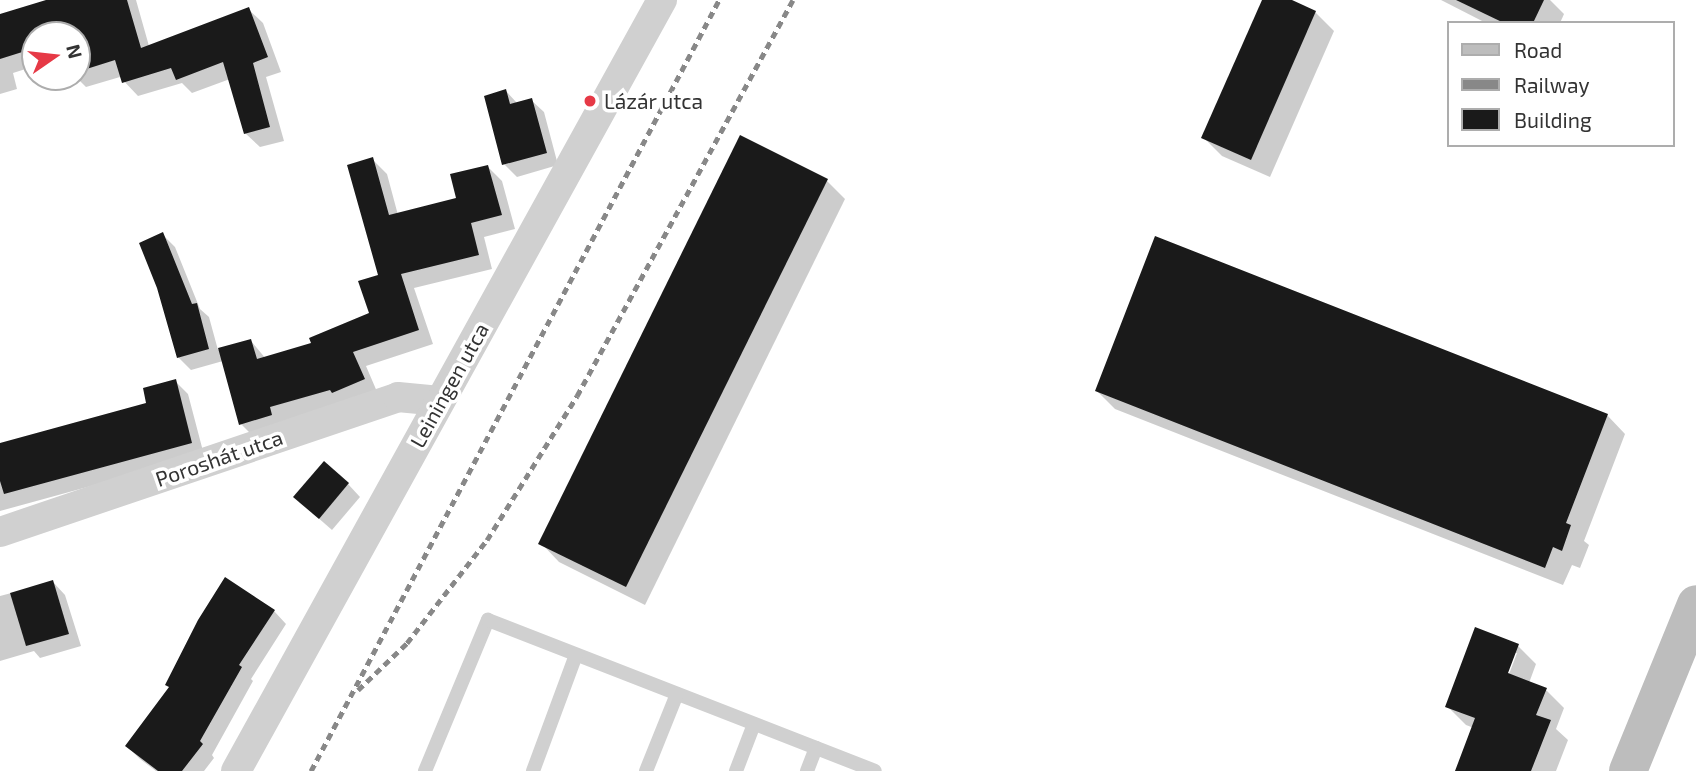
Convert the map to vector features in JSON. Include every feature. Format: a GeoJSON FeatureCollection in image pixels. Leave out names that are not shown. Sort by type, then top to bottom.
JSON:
{"type":"FeatureCollection","features":[{"type":"Feature","properties":{"kind":"street","name":"Leiningen utca"},"geometry":{"type":"LineString","coordinates":[[236,771],[662,0]]}},
{"type":"Feature","properties":{"kind":"street","name":"Poroshát utca"},"geometry":{"type":"LineString","coordinates":[[0,532],[398,397],[440,401]]}},
{"type":"Feature","properties":{"kind":"street"},"geometry":{"type":"LineString","coordinates":[[1628,771],[1696,604]]}},
{"type":"Feature","properties":{"kind":"lane"},"geometry":{"type":"LineString","coordinates":[[425,771],[488,620],[875,771]]}},
{"type":"Feature","properties":{"kind":"lane"},"geometry":{"type":"LineString","coordinates":[[533,771],[576,655]]}},
{"type":"Feature","properties":{"kind":"lane"},"geometry":{"type":"LineString","coordinates":[[646,771],[677,694]]}},
{"type":"Feature","properties":{"kind":"lane"},"geometry":{"type":"LineString","coordinates":[[736,771],[754,724]]}},
{"type":"Feature","properties":{"kind":"lane"},"geometry":{"type":"LineString","coordinates":[[807,771],[816,748]]}},
{"type":"Feature","properties":{"kind":"building"},"geometry":{"type":"Polygon","coordinates":[[[46,0],[127,0],[141,48],[249,7],[268,57],[253,63],[270,127],[244,134],[223,62],[176,80],[171,68],[122,83],[115,60],[91,68],[91,21],[21,21],[21,52],[0,59],[0,14],[46,0]]]}},
{"type":"Feature","properties":{"kind":"building"},"geometry":{"type":"Polygon","coordinates":[[[1262,0],[1292,0],[1316,11],[1251,160],[1201,138],[1262,0]]]}},
{"type":"Feature","properties":{"kind":"building"},"geometry":{"type":"Polygon","coordinates":[[[1456,0],[1544,0],[1534,21],[1500,21],[1456,0]]]}},
{"type":"Feature","properties":{"kind":"building"},"geometry":{"type":"Polygon","coordinates":[[[506,89],[510,104],[532,98],[547,153],[502,165],[484,96],[506,89]]]}},
{"type":"Feature","properties":{"kind":"building"},"geometry":{"type":"Polygon","coordinates":[[[740,135],[828,179],[626,587],[538,544],[740,135]]]}},
{"type":"Feature","properties":{"kind":"building"},"geometry":{"type":"Polygon","coordinates":[[[373,157],[389,215],[456,198],[450,174],[488,165],[502,215],[471,223],[479,255],[401,274],[419,330],[353,352],[365,379],[332,393],[330,390],[270,407],[272,415],[239,425],[218,348],[251,339],[257,359],[311,343],[309,338],[369,313],[358,281],[378,275],[347,165],[373,157]]]}},
{"type":"Feature","properties":{"kind":"building"},"geometry":{"type":"Polygon","coordinates":[[[163,232],[192,304],[197,303],[209,349],[177,358],[157,288],[139,243],[163,232]]]}},
{"type":"Feature","properties":{"kind":"building"},"geometry":{"type":"Polygon","coordinates":[[[1155,236],[1608,414],[1566,523],[1571,525],[1562,551],[1553,547],[1545,568],[1095,391],[1155,236]]]}},
{"type":"Feature","properties":{"kind":"building"},"geometry":{"type":"Polygon","coordinates":[[[176,379],[192,443],[4,494],[0,481],[0,443],[146,403],[143,388],[176,379]]]}},
{"type":"Feature","properties":{"kind":"building"},"geometry":{"type":"Polygon","coordinates":[[[324,461],[349,483],[319,519],[293,497],[324,461]]]}},
{"type":"Feature","properties":{"kind":"building"},"geometry":{"type":"Polygon","coordinates":[[[225,577],[275,610],[239,665],[242,667],[200,741],[203,744],[182,771],[158,771],[125,746],[169,687],[165,685],[198,620],[225,577]]]}},
{"type":"Feature","properties":{"kind":"building"},"geometry":{"type":"Polygon","coordinates":[[[53,580],[69,634],[26,646],[10,593],[53,580]]]}},
{"type":"Feature","properties":{"kind":"building"},"geometry":{"type":"Polygon","coordinates":[[[1475,627],[1519,644],[1508,673],[1547,688],[1536,715],[1551,720],[1531,771],[1455,771],[1475,718],[1445,707],[1475,627]]]}},
{"type":"Feature","properties":{"kind":"railway"},"geometry":{"type":"LineString","coordinates":[[311,771],[719,0]]}},
{"type":"Feature","properties":{"kind":"railway"},"geometry":{"type":"LineString","coordinates":[[358,690],[407,643],[487,540],[577,396],[793,0]]}},
{"type":"Feature","properties":{"kind":"place","name":"Lázár utca"},"geometry":{"type":"Point","coordinates":[590,101]}}]}
